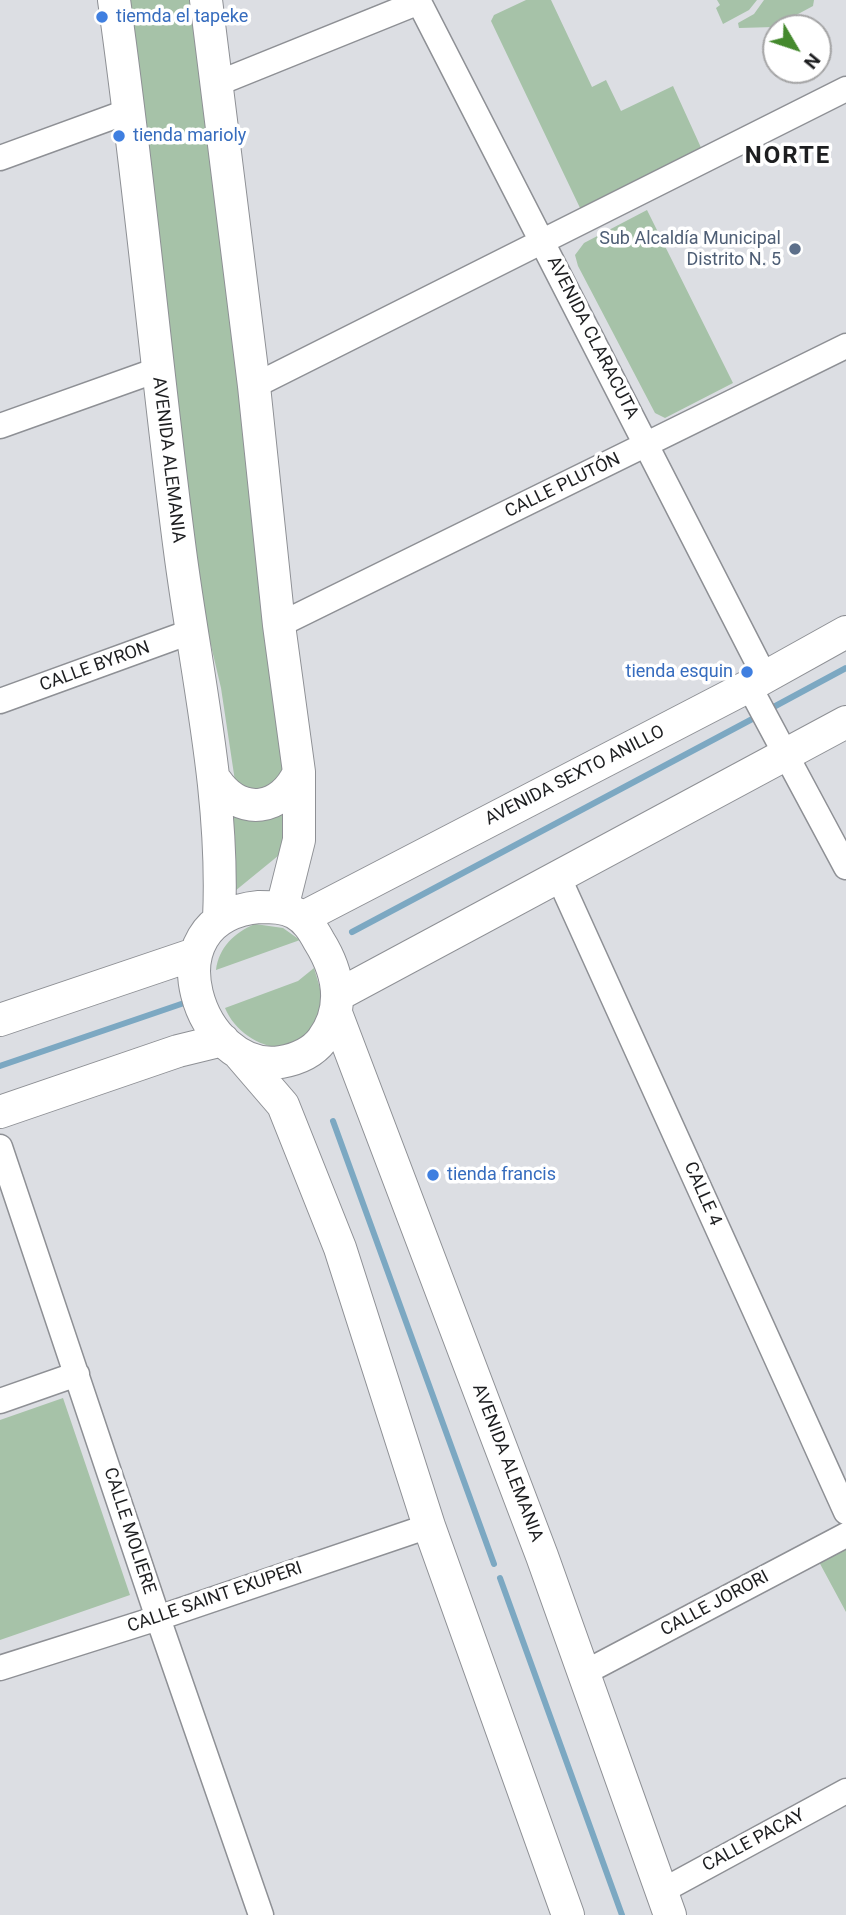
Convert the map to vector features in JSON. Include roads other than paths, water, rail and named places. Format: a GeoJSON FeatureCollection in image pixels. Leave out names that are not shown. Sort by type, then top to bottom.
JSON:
{"type":"FeatureCollection","features":[{"type":"Feature","properties":{"kind":"main road","name":"AVENIDA ALEMANIA"},"geometry":{"type":"LineString","coordinates":[[114,0],[130,111],[157,370],[190,632],[216,781],[222,872],[219,919]]}},
{"type":"Feature","properties":{"kind":"main road"},"geometry":{"type":"LineString","coordinates":[[206,0],[254,386],[279,625],[299,772],[299,840],[293,913]]}},
{"type":"Feature","properties":{"kind":"main road","name":"AVENIDA SEXTO ANILLO"},"geometry":{"type":"LineString","coordinates":[[293,913],[757,681],[846,632]]}},
{"type":"Feature","properties":{"kind":"main road"},"geometry":{"type":"LineString","coordinates":[[337,1004],[558,876],[846,722]]}},
{"type":"Feature","properties":{"kind":"main road"},"geometry":{"type":"LineString","coordinates":[[216,781],[232,798],[254,805],[266,804],[287,793],[299,772]]}},
{"type":"Feature","properties":{"kind":"main road"},"geometry":{"type":"LineString","coordinates":[[0,1112],[178,1051],[232,1048],[262,1063],[299,1058],[319,1044],[332,1024],[337,1004],[336,979],[330,960],[313,929],[293,913],[247,908],[219,919],[203,936],[195,954],[194,966],[201,1004],[210,1023],[232,1048],[283,1105],[340,1248],[429,1526],[568,1915]]}},
{"type":"Feature","properties":{"kind":"main road"},"geometry":{"type":"LineString","coordinates":[[0,1020],[195,954]]}},
{"type":"Feature","properties":{"kind":"main road","name":"AVENIDA ALEMANIA"},"geometry":{"type":"LineString","coordinates":[[337,1004],[542,1556],[666,1903]]}},
{"type":"Feature","properties":{"kind":"street"},"geometry":{"type":"LineString","coordinates":[[216,84],[419,1]]}},
{"type":"Feature","properties":{"kind":"street","name":"AVENIDA CLARACUTA"},"geometry":{"type":"LineString","coordinates":[[419,1],[646,444],[757,681],[786,756],[846,867]]}},
{"type":"Feature","properties":{"kind":"street"},"geometry":{"type":"LineString","coordinates":[[254,386],[846,89]]}},
{"type":"Feature","properties":{"kind":"street"},"geometry":{"type":"LineString","coordinates":[[0,158],[130,111]]}},
{"type":"Feature","properties":{"kind":"street","name":"CALLE PLUTÓN"},"geometry":{"type":"LineString","coordinates":[[279,625],[846,346]]}},
{"type":"Feature","properties":{"kind":"street"},"geometry":{"type":"LineString","coordinates":[[0,426],[157,370]]}},
{"type":"Feature","properties":{"kind":"street","name":"CALLE BYRON"},"geometry":{"type":"LineString","coordinates":[[0,701],[190,632]]}},
{"type":"Feature","properties":{"kind":"street","name":"CALLE 4"},"geometry":{"type":"LineString","coordinates":[[558,876],[846,1511]]}},
{"type":"Feature","properties":{"kind":"street","name":"CALLE MOLIERE"},"geometry":{"type":"LineString","coordinates":[[0,1147],[261,1915]]}},
{"type":"Feature","properties":{"kind":"street"},"geometry":{"type":"LineString","coordinates":[[0,1401],[77,1374]]}},
{"type":"Feature","properties":{"kind":"street","name":"CALLE SAINT EXUPERI"},"geometry":{"type":"LineString","coordinates":[[0,1668],[158,1618],[429,1526]]}},
{"type":"Feature","properties":{"kind":"street","name":"CALLE JORORI"},"geometry":{"type":"LineString","coordinates":[[584,1673],[846,1535]]}},
{"type":"Feature","properties":{"kind":"street","name":"CALLE PACAY"},"geometry":{"type":"LineString","coordinates":[[666,1903],[846,1791]]}},
{"type":"Feature","properties":{"kind":"waterway"},"geometry":{"type":"LineString","coordinates":[[768,710],[846,668]]}},
{"type":"Feature","properties":{"kind":"waterway"},"geometry":{"type":"LineString","coordinates":[[352,932],[756,717]]}},
{"type":"Feature","properties":{"kind":"waterway"},"geometry":{"type":"LineString","coordinates":[[0,1066],[187,1002]]}},
{"type":"Feature","properties":{"kind":"waterway"},"geometry":{"type":"LineString","coordinates":[[333,1121],[494,1564]]}},
{"type":"Feature","properties":{"kind":"waterway"},"geometry":{"type":"LineString","coordinates":[[500,1578],[622,1915]]}},
{"type":"Feature","properties":{"kind":"place","name":"tiemda el tapeke"},"geometry":{"type":"Point","coordinates":[102,17]}},
{"type":"Feature","properties":{"kind":"place","name":"tienda marioly"},"geometry":{"type":"Point","coordinates":[119,136]}},
{"type":"Feature","properties":{"kind":"place","name":"Sub Alcaldía Municipal Distrito N. 5"},"geometry":{"type":"Point","coordinates":[795,249]}},
{"type":"Feature","properties":{"kind":"place","name":"tienda esquin"},"geometry":{"type":"Point","coordinates":[747,672]}},
{"type":"Feature","properties":{"kind":"place","name":"tienda francis"},"geometry":{"type":"Point","coordinates":[433,1175]}},
{"type":"Feature","properties":{"kind":"district","name":"NORTE"},"geometry":{"type":"Point","coordinates":[788,157]}}]}
